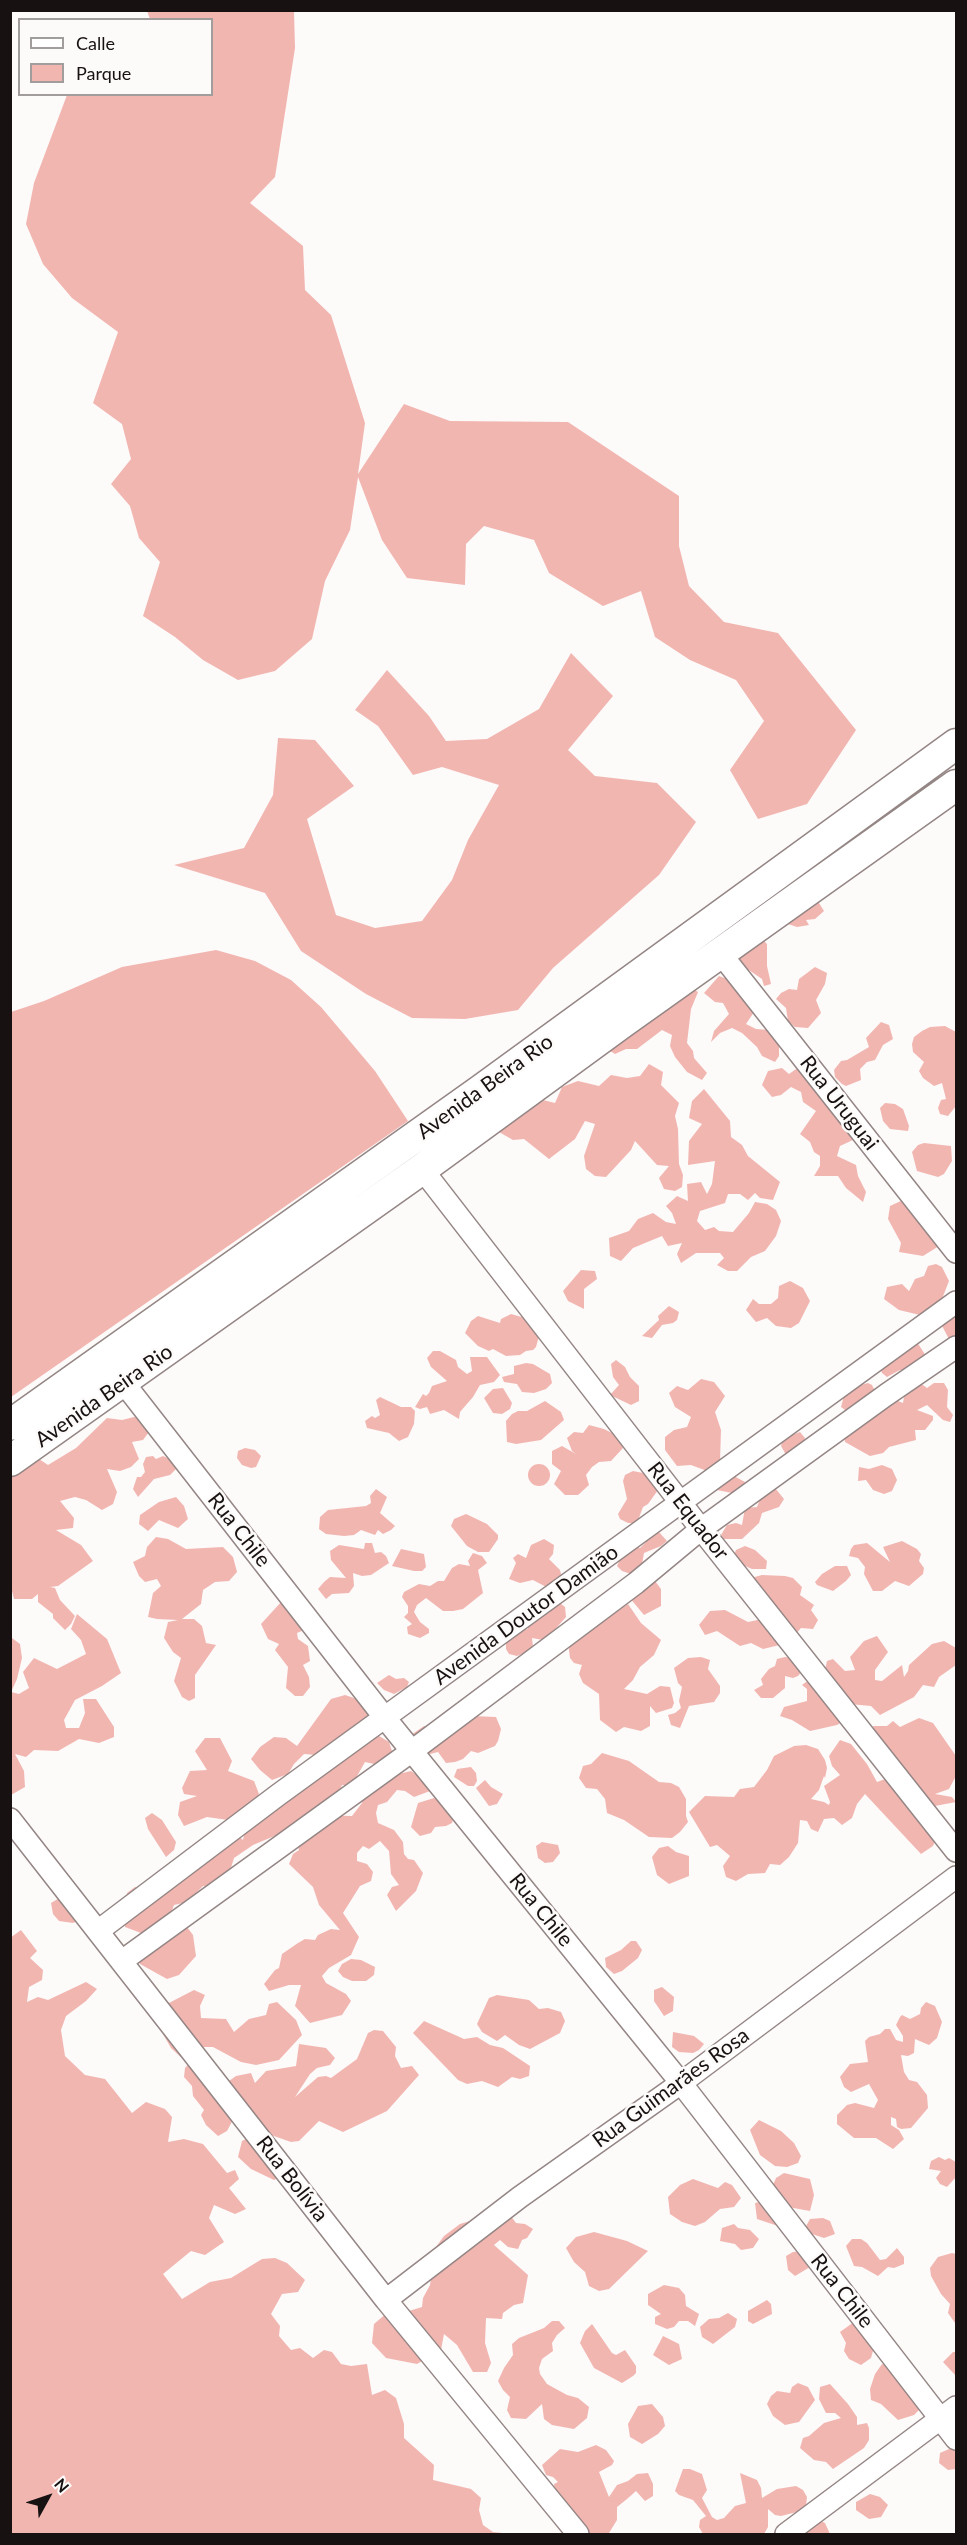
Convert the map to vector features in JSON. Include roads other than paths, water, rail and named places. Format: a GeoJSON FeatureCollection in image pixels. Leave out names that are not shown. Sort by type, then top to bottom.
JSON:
{"type":"FeatureCollection","features":[{"type":"Feature","properties":{"kind":"street","name":"Avenida Beira Rio"},"geometry":{"type":"LineString","coordinates":[[10,1425],[481,1090],[957,744]]}},
{"type":"Feature","properties":{"kind":"street","name":"Avenida Beira Rio"},"geometry":{"type":"LineString","coordinates":[[10,1461],[422,1169],[957,784]]}},
{"type":"Feature","properties":{"kind":"street","name":"Rua Uruguai"},"geometry":{"type":"LineString","coordinates":[[720,954],[957,1252]]}},
{"type":"Feature","properties":{"kind":"street","name":"Rua Equador"},"geometry":{"type":"LineString","coordinates":[[422,1169],[701,1529],[957,1851]]}},
{"type":"Feature","properties":{"kind":"street","name":"Avenida Doutor Damião"},"geometry":{"type":"LineString","coordinates":[[98,1931],[278,1795],[957,1302]]}},
{"type":"Feature","properties":{"kind":"street","name":"Avenida Doutor Damião"},"geometry":{"type":"LineString","coordinates":[[122,1961],[412,1751],[636,1583],[701,1529],[886,1395],[957,1347]]}},
{"type":"Feature","properties":{"kind":"street","name":"Rua Chile"},"geometry":{"type":"LineString","coordinates":[[123,1382],[412,1751],[949,2414],[957,2439]]}},
{"type":"Feature","properties":{"kind":"street","name":"Rua Bolívia"},"geometry":{"type":"LineString","coordinates":[[10,1820],[386,2300],[578,2535]]}},
{"type":"Feature","properties":{"kind":"street","name":"Rua Guimarães Rosa"},"geometry":{"type":"LineString","coordinates":[[386,2300],[520,2197],[681,2082],[957,1877]]}},
{"type":"Feature","properties":{"kind":"street"},"geometry":{"type":"LineString","coordinates":[[786,2535],[949,2414]]}}]}
